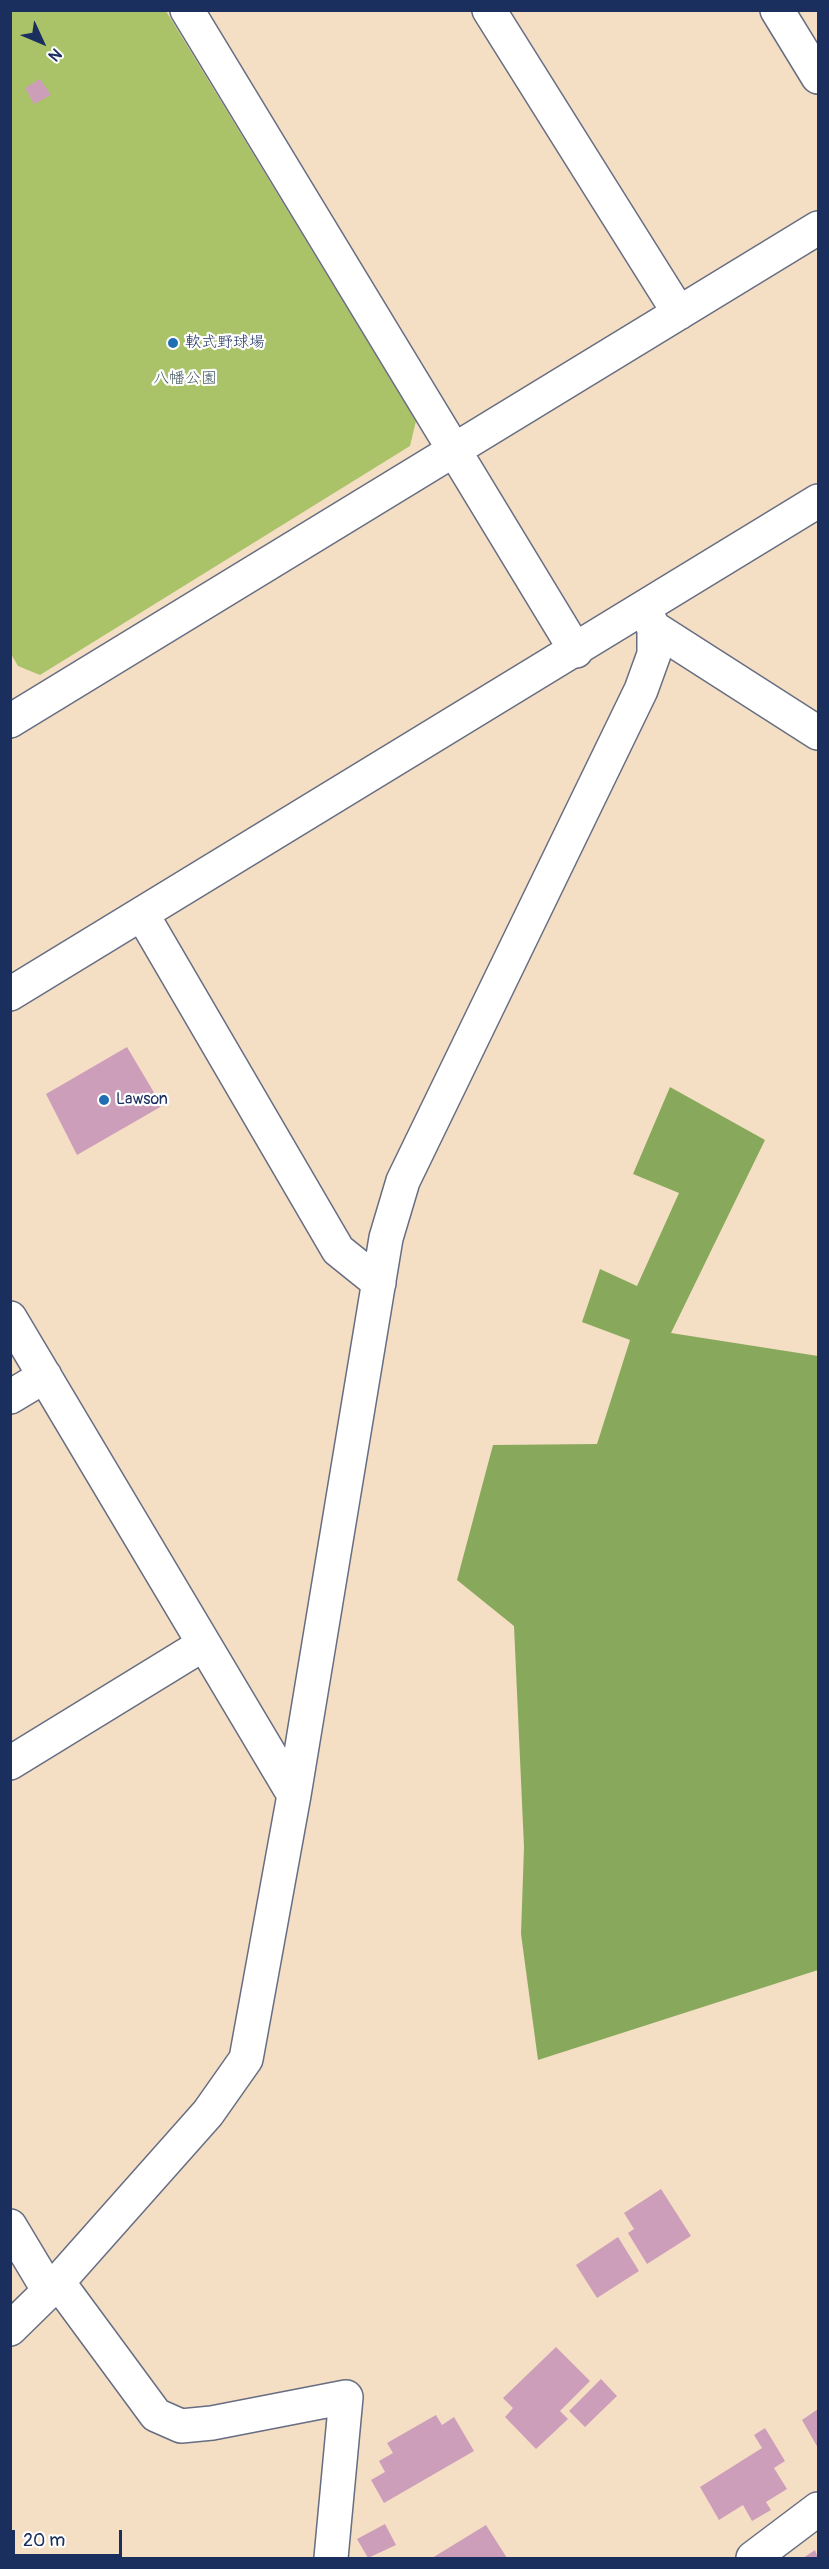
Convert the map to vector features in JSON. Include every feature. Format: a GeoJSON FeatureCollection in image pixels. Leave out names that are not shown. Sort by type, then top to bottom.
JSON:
{"type":"FeatureCollection","features":[{"type":"Feature","properties":{"kind":"street"},"geometry":{"type":"LineString","coordinates":[[187,10],[576,651]]}},
{"type":"Feature","properties":{"kind":"street"},"geometry":{"type":"LineString","coordinates":[[489,10],[679,313]]}},
{"type":"Feature","properties":{"kind":"street"},"geometry":{"type":"LineString","coordinates":[[777,10],[819,77]]}},
{"type":"Feature","properties":{"kind":"street"},"geometry":{"type":"LineString","coordinates":[[13,713],[455,451],[819,228]]}},
{"type":"Feature","properties":{"kind":"street"},"geometry":{"type":"LineString","coordinates":[[10,994],[576,651],[648,618],[819,501]]}},
{"type":"Feature","properties":{"kind":"street"},"geometry":{"type":"LineString","coordinates":[[648,618],[819,733]]}},
{"type":"Feature","properties":{"kind":"street"},"geometry":{"type":"LineString","coordinates":[[10,2329],[53,2287],[208,2113],[246,2059],[294,1796],[386,1238],[403,1181],[627,723],[654,654],[648,618]]}},
{"type":"Feature","properties":{"kind":"street"},"geometry":{"type":"LineString","coordinates":[[142,914],[338,1250],[379,1283]]}},
{"type":"Feature","properties":{"kind":"street"},"geometry":{"type":"LineString","coordinates":[[10,1318],[294,1796]]}},
{"type":"Feature","properties":{"kind":"street"},"geometry":{"type":"LineString","coordinates":[[10,1397],[45,1376]]}},
{"type":"Feature","properties":{"kind":"street"},"geometry":{"type":"LineString","coordinates":[[10,1763],[204,1644]]}},
{"type":"Feature","properties":{"kind":"street"},"geometry":{"type":"LineString","coordinates":[[10,2226],[53,2287],[156,2415],[181,2426],[212,2423],[346,2397],[331,2559]]}},
{"type":"Feature","properties":{"kind":"street"},"geometry":{"type":"LineString","coordinates":[[753,2559],[819,2509]]}},
{"type":"Feature","properties":{"kind":"green space","name":"八幡公園"},"geometry":{"type":"Polygon","coordinates":[[[11,11],[166,11],[416,421],[410,446],[40,675],[18,666],[11,654],[11,11]]]}},
{"type":"Feature","properties":{"kind":"green space"},"geometry":{"type":"Polygon","coordinates":[[[670,1087],[765,1140],[671,1333],[818,1356],[818,1970],[538,2060],[521,1934],[524,1847],[514,1626],[457,1580],[493,1445],[597,1444],[630,1340],[582,1322],[600,1269],[637,1286],[679,1193],[633,1174],[670,1087]]]}},
{"type":"Feature","properties":{"kind":"building"},"geometry":{"type":"Polygon","coordinates":[[[40,79],[51,95],[34,104],[25,88],[40,79]]]}},
{"type":"Feature","properties":{"kind":"building","name":"Lawson"},"geometry":{"type":"Polygon","coordinates":[[[127,1047],[162,1106],[77,1155],[46,1094],[127,1047]]]}},
{"type":"Feature","properties":{"kind":"building"},"geometry":{"type":"Polygon","coordinates":[[[661,2189],[691,2236],[647,2264],[628,2233],[634,2229],[624,2213],[661,2189]]]}},
{"type":"Feature","properties":{"kind":"building"},"geometry":{"type":"Polygon","coordinates":[[[618,2237],[639,2271],[597,2298],[576,2265],[618,2237]]]}},
{"type":"Feature","properties":{"kind":"building"},"geometry":{"type":"Polygon","coordinates":[[[556,2347],[590,2381],[560,2411],[568,2419],[536,2449],[505,2417],[513,2408],[503,2398],[556,2347]]]}},
{"type":"Feature","properties":{"kind":"building"},"geometry":{"type":"Polygon","coordinates":[[[601,2379],[617,2396],[585,2427],[569,2411],[601,2379]]]}},
{"type":"Feature","properties":{"kind":"building"},"geometry":{"type":"Polygon","coordinates":[[[818,2409],[818,2448],[802,2420],[818,2409]]]}},
{"type":"Feature","properties":{"kind":"building"},"geometry":{"type":"Polygon","coordinates":[[[436,2415],[442,2425],[454,2417],[474,2451],[384,2503],[371,2480],[385,2472],[379,2461],[393,2453],[387,2443],[436,2415]]]}},
{"type":"Feature","properties":{"kind":"building"},"geometry":{"type":"Polygon","coordinates":[[[765,2428],[785,2461],[774,2468],[787,2489],[766,2502],[771,2510],[752,2521],[743,2505],[719,2520],[700,2487],[762,2448],[754,2435],[765,2428]]]}},
{"type":"Feature","properties":{"kind":"building"},"geometry":{"type":"Polygon","coordinates":[[[385,2524],[396,2545],[368,2558],[357,2539],[385,2524]]]}},
{"type":"Feature","properties":{"kind":"building"},"geometry":{"type":"Polygon","coordinates":[[[486,2525],[507,2558],[432,2558],[486,2525]]]}},
{"type":"Feature","properties":{"kind":"building"},"geometry":{"type":"Polygon","coordinates":[[[815,2550],[818,2558],[803,2558],[815,2550]]]}},
{"type":"Feature","properties":{"kind":"place","name":"軟式野球場"},"geometry":{"type":"Point","coordinates":[173,343]}},
{"type":"Feature","properties":{"kind":"place","name":"Lawson"},"geometry":{"type":"Point","coordinates":[104,1100]}}]}
